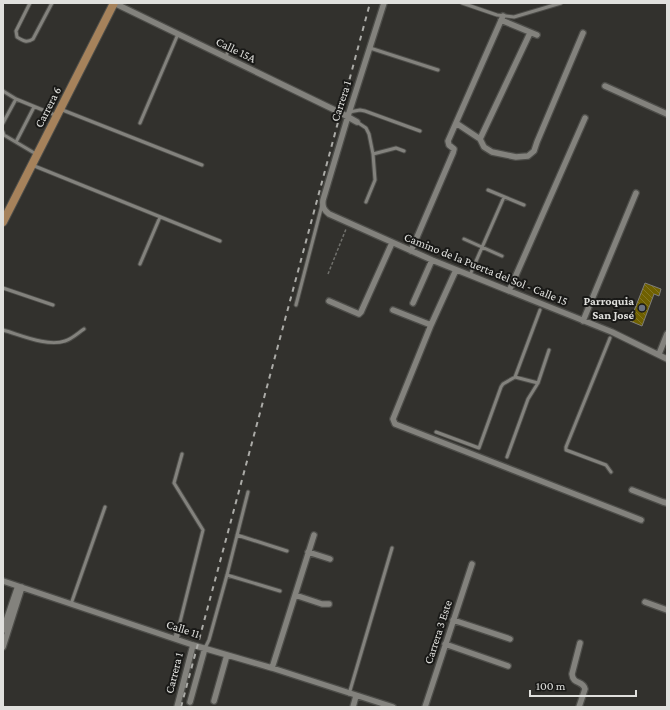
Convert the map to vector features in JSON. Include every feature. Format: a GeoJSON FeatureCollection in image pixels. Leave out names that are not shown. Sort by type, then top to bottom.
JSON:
{"type":"FeatureCollection","features":[{"type":"Feature","properties":{"kind":"main road","name":"Carrera 6"},"geometry":{"type":"LineString","coordinates":[[3,222],[114,3]]}},
{"type":"Feature","properties":{"kind":"street","name":"Calle 15A"},"geometry":{"type":"LineString","coordinates":[[114,3],[348,114],[356,122]]}},
{"type":"Feature","properties":{"kind":"street","name":"Carrera 1"},"geometry":{"type":"LineString","coordinates":[[322,205],[348,114],[384,3]]}},
{"type":"Feature","properties":{"kind":"street"},"geometry":{"type":"LineString","coordinates":[[411,251],[453,153],[454,149],[448,143],[502,18],[530,33],[537,35]]}},
{"type":"Feature","properties":{"kind":"street"},"geometry":{"type":"LineString","coordinates":[[480,139],[530,33]]}},
{"type":"Feature","properties":{"kind":"street"},"geometry":{"type":"LineString","coordinates":[[456,123],[480,139],[484,147],[492,152],[516,157],[528,156],[534,151],[583,33]]}},
{"type":"Feature","properties":{"kind":"street"},"geometry":{"type":"LineString","coordinates":[[605,86],[667,114]]}},
{"type":"Feature","properties":{"kind":"street"},"geometry":{"type":"LineString","coordinates":[[509,291],[585,118]]}},
{"type":"Feature","properties":{"kind":"street"},"geometry":{"type":"LineString","coordinates":[[583,321],[636,193]]}},
{"type":"Feature","properties":{"kind":"street","name":"Camino de la Puerta del Sol - Calle 15"},"geometry":{"type":"LineString","coordinates":[[322,205],[324,210],[329,214],[392,243],[509,291],[541,307],[583,321],[611,335],[667,359]]}},
{"type":"Feature","properties":{"kind":"street"},"geometry":{"type":"LineString","coordinates":[[328,301],[359,314],[392,243]]}},
{"type":"Feature","properties":{"kind":"street"},"geometry":{"type":"LineString","coordinates":[[413,303],[432,260]]}},
{"type":"Feature","properties":{"kind":"street"},"geometry":{"type":"LineString","coordinates":[[456,270],[431,325],[393,419],[395,424],[641,520]]}},
{"type":"Feature","properties":{"kind":"street"},"geometry":{"type":"LineString","coordinates":[[393,310],[431,325]]}},
{"type":"Feature","properties":{"kind":"street"},"geometry":{"type":"LineString","coordinates":[[658,354],[667,334]]}},
{"type":"Feature","properties":{"kind":"street"},"geometry":{"type":"LineString","coordinates":[[632,490],[662,502],[667,502]]}},
{"type":"Feature","properties":{"kind":"street"},"geometry":{"type":"LineString","coordinates":[[272,668],[314,535]]}},
{"type":"Feature","properties":{"kind":"street"},"geometry":{"type":"LineString","coordinates":[[308,552],[330,559]]}},
{"type":"Feature","properties":{"kind":"street","name":"Carrera 3 Este"},"geometry":{"type":"LineString","coordinates":[[425,707],[472,564]]}},
{"type":"Feature","properties":{"kind":"street","name":"Calle 11"},"geometry":{"type":"LineString","coordinates":[[3,581],[176,638],[193,645],[272,668],[393,707]]}},
{"type":"Feature","properties":{"kind":"street"},"geometry":{"type":"LineString","coordinates":[[3,630],[20,587]]}},
{"type":"Feature","properties":{"kind":"street"},"geometry":{"type":"LineString","coordinates":[[3,647],[20,587]]}},
{"type":"Feature","properties":{"kind":"street"},"geometry":{"type":"LineString","coordinates":[[295,595],[322,604],[329,604]]}},
{"type":"Feature","properties":{"kind":"street"},"geometry":{"type":"LineString","coordinates":[[645,602],[667,610]]}},
{"type":"Feature","properties":{"kind":"street"},"geometry":{"type":"LineString","coordinates":[[453,620],[510,639]]}},
{"type":"Feature","properties":{"kind":"street"},"geometry":{"type":"LineString","coordinates":[[176,638],[178,630]]}},
{"type":"Feature","properties":{"kind":"street"},"geometry":{"type":"LineString","coordinates":[[578,707],[584,687],[582,684],[574,681],[572,674],[580,643]]}},
{"type":"Feature","properties":{"kind":"street"},"geometry":{"type":"LineString","coordinates":[[445,644],[508,666]]}},
{"type":"Feature","properties":{"kind":"street","name":"Carrera 1"},"geometry":{"type":"LineString","coordinates":[[177,707],[193,645]]}},
{"type":"Feature","properties":{"kind":"street"},"geometry":{"type":"LineString","coordinates":[[190,702],[205,648]]}},
{"type":"Feature","properties":{"kind":"street"},"geometry":{"type":"LineString","coordinates":[[214,701],[227,655]]}},
{"type":"Feature","properties":{"kind":"street"},"geometry":{"type":"LineString","coordinates":[[353,707],[356,696]]}},
{"type":"Feature","properties":{"kind":"lane"},"geometry":{"type":"LineString","coordinates":[[30,3],[16,31],[17,37],[28,42],[33,39],[52,3]]}},
{"type":"Feature","properties":{"kind":"lane"},"geometry":{"type":"LineString","coordinates":[[462,3],[502,18],[514,17],[561,3]]}},
{"type":"Feature","properties":{"kind":"lane"},"geometry":{"type":"LineString","coordinates":[[140,123],[178,34]]}},
{"type":"Feature","properties":{"kind":"lane"},"geometry":{"type":"LineString","coordinates":[[226,57],[229,47]]}},
{"type":"Feature","properties":{"kind":"lane"},"geometry":{"type":"LineString","coordinates":[[370,48],[438,70]]}},
{"type":"Feature","properties":{"kind":"lane"},"geometry":{"type":"LineString","coordinates":[[3,91],[34,107],[59,112],[202,165]]}},
{"type":"Feature","properties":{"kind":"lane"},"geometry":{"type":"LineString","coordinates":[[3,123],[16,99]]}},
{"type":"Feature","properties":{"kind":"lane"},"geometry":{"type":"LineString","coordinates":[[16,142],[34,107]]}},
{"type":"Feature","properties":{"kind":"lane"},"geometry":{"type":"LineString","coordinates":[[348,114],[360,110],[365,111],[420,131]]}},
{"type":"Feature","properties":{"kind":"lane"},"geometry":{"type":"LineString","coordinates":[[356,122],[366,128],[369,134],[373,154],[375,180],[366,202]]}},
{"type":"Feature","properties":{"kind":"lane"},"geometry":{"type":"LineString","coordinates":[[3,132],[4,135],[37,155]]}},
{"type":"Feature","properties":{"kind":"lane"},"geometry":{"type":"LineString","coordinates":[[373,154],[396,148],[404,151]]}},
{"type":"Feature","properties":{"kind":"lane"},"geometry":{"type":"LineString","coordinates":[[32,165],[220,241]]}},
{"type":"Feature","properties":{"kind":"lane"},"geometry":{"type":"LineString","coordinates":[[488,190],[524,205]]}},
{"type":"Feature","properties":{"kind":"lane"},"geometry":{"type":"LineString","coordinates":[[470,275],[504,197]]}},
{"type":"Feature","properties":{"kind":"lane"},"geometry":{"type":"LineString","coordinates":[[296,304],[322,205]]}},
{"type":"Feature","properties":{"kind":"lane"},"geometry":{"type":"LineString","coordinates":[[140,264],[160,217]]}},
{"type":"Feature","properties":{"kind":"lane"},"geometry":{"type":"LineString","coordinates":[[464,239],[481,248],[502,256]]}},
{"type":"Feature","properties":{"kind":"lane"},"geometry":{"type":"LineString","coordinates":[[3,288],[53,305]]}},
{"type":"Feature","properties":{"kind":"lane"},"geometry":{"type":"LineString","coordinates":[[436,432],[479,448],[501,387],[503,384],[515,377],[541,307]]}},
{"type":"Feature","properties":{"kind":"lane"},"geometry":{"type":"LineString","coordinates":[[3,330],[56,344],[67,341],[84,329]]}},
{"type":"Feature","properties":{"kind":"lane"},"geometry":{"type":"LineString","coordinates":[[611,335],[566,448],[566,450],[606,465],[611,472]]}},
{"type":"Feature","properties":{"kind":"lane"},"geometry":{"type":"LineString","coordinates":[[507,457],[528,399],[538,383],[549,350]]}},
{"type":"Feature","properties":{"kind":"lane"},"geometry":{"type":"LineString","coordinates":[[515,377],[538,383]]}},
{"type":"Feature","properties":{"kind":"lane"},"geometry":{"type":"LineString","coordinates":[[178,630],[203,530],[174,483],[182,454]]}},
{"type":"Feature","properties":{"kind":"lane"},"geometry":{"type":"LineString","coordinates":[[205,648],[209,640],[227,575],[248,492]]}},
{"type":"Feature","properties":{"kind":"lane"},"geometry":{"type":"LineString","coordinates":[[71,604],[104,507]]}},
{"type":"Feature","properties":{"kind":"lane"},"geometry":{"type":"LineString","coordinates":[[237,535],[287,551]]}},
{"type":"Feature","properties":{"kind":"lane"},"geometry":{"type":"LineString","coordinates":[[349,694],[392,548]]}},
{"type":"Feature","properties":{"kind":"lane"},"geometry":{"type":"LineString","coordinates":[[227,575],[280,591]]}},
{"type":"Feature","properties":{"kind":"path"},"geometry":{"type":"LineString","coordinates":[[328,274],[348,223]]}},
{"type":"Feature","properties":{"kind":"building","name":"Parroquia San José"},"geometry":{"type":"Polygon","coordinates":[[[645,283],[661,289],[659,296],[654,294],[642,326],[630,321],[645,283]]]}},
{"type":"Feature","properties":{"kind":"railway"},"geometry":{"type":"LineString","coordinates":[[181,707],[370,3]]}},
{"type":"Feature","properties":{"kind":"place","name":"Parroquia San José"},"geometry":{"type":"Point","coordinates":[642,308]}}]}
